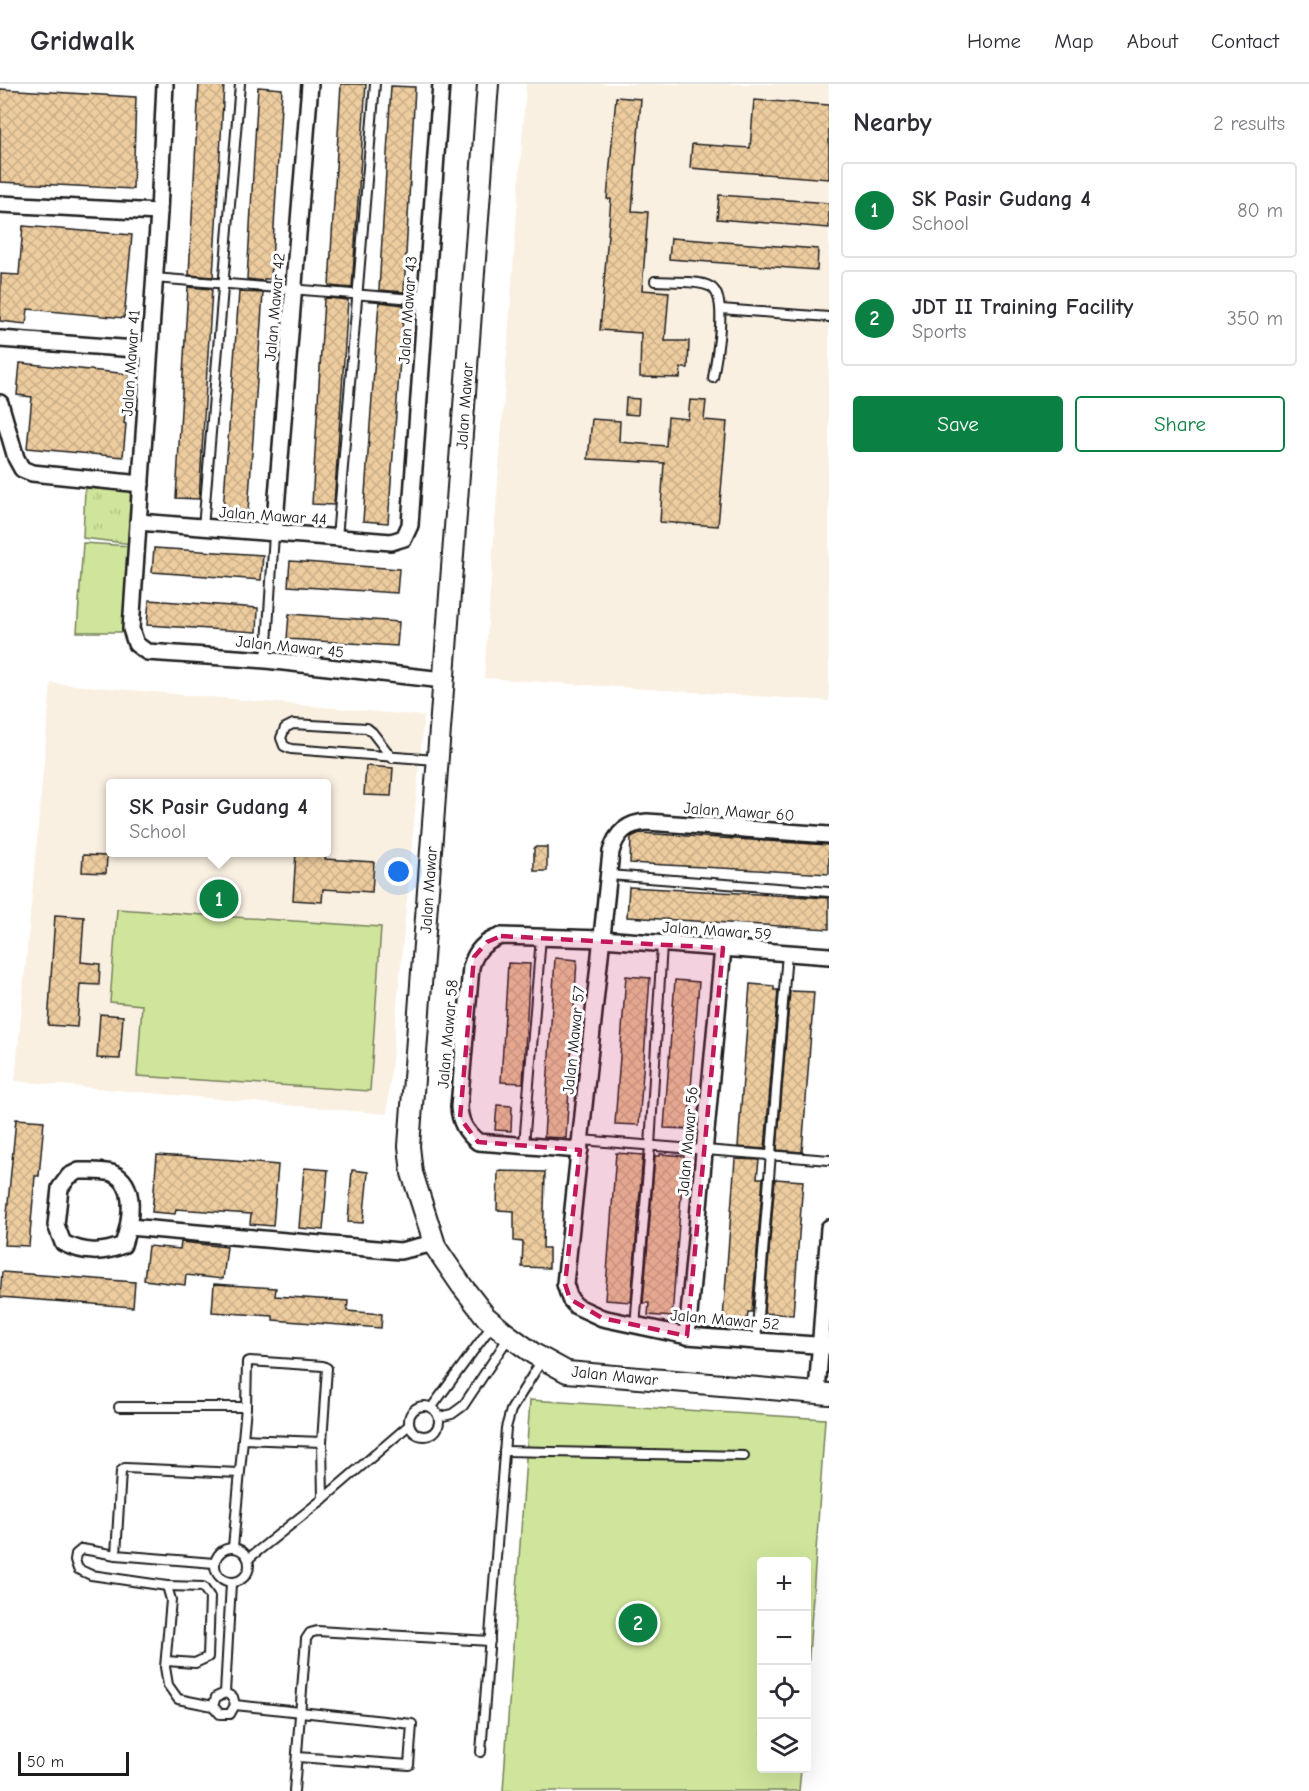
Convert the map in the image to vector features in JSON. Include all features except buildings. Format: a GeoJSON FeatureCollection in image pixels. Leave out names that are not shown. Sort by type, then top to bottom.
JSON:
{"type":"FeatureCollection","features":[{"type":"Feature","properties":{"kind":"street","name":"Jalan Mawar 41"},"geometry":{"type":"LineString","coordinates":[[136,644],[131,629],[159,212],[165,84]]}},
{"type":"Feature","properties":{"kind":"street","name":"Jalan Mawar 42"},"geometry":{"type":"LineString","coordinates":[[274,534],[310,84]]}},
{"type":"Feature","properties":{"kind":"street","name":"Jalan Mawar 43"},"geometry":{"type":"LineString","coordinates":[[404,538],[410,525],[441,84]]}},
{"type":"Feature","properties":{"kind":"street","name":"Jalan Mawar"},"geometry":{"type":"LineString","coordinates":[[488,84],[409,1146],[412,1173],[435,1243],[462,1286],[486,1317],[543,1359],[567,1372],[823,1394]]}},
{"type":"Feature","properties":{"kind":"street"},"geometry":{"type":"LineString","coordinates":[[0,204],[159,212]]}},
{"type":"Feature","properties":{"kind":"street"},"geometry":{"type":"LineString","coordinates":[[0,339],[149,350]]}},
{"type":"Feature","properties":{"kind":"street"},"geometry":{"type":"LineString","coordinates":[[0,403],[16,458],[22,469],[32,473],[141,484]]}},
{"type":"Feature","properties":{"kind":"street","name":"Jalan Mawar 44"},"geometry":{"type":"LineString","coordinates":[[138,522],[391,542],[404,538]]}},
{"type":"Feature","properties":{"kind":"street","name":"Jalan Mawar 45"},"geometry":{"type":"LineString","coordinates":[[136,644],[147,652],[266,660],[443,681]]}},
{"type":"Feature","properties":{"kind":"street","name":"Jalan Mawar 60"},"geometry":{"type":"LineString","coordinates":[[647,822],[829,835]]}},
{"type":"Feature","properties":{"kind":"street","name":"Jalan Mawar 57"},"geometry":{"type":"LineString","coordinates":[[565,1284],[611,852],[614,842],[628,826],[647,822]]}},
{"type":"Feature","properties":{"kind":"street","name":"Jalan Mawar 58"},"geometry":{"type":"LineString","coordinates":[[580,1145],[524,1146],[478,1142],[464,1127],[459,1118],[459,1107],[474,957],[479,948],[501,936],[602,939]]}},
{"type":"Feature","properties":{"kind":"street","name":"Jalan Mawar 59"},"geometry":{"type":"LineString","coordinates":[[602,939],[829,956]]}},
{"type":"Feature","properties":{"kind":"street","name":"Jalan Mawar 56"},"geometry":{"type":"LineString","coordinates":[[687,1336],[723,948]]}},
{"type":"Feature","properties":{"kind":"street"},"geometry":{"type":"LineString","coordinates":[[80,1171],[112,1173],[124,1182],[130,1196],[129,1227],[123,1245],[107,1252],[76,1249],[63,1243],[56,1225],[60,1188],[69,1176],[80,1171]]}},
{"type":"Feature","properties":{"kind":"street"},"geometry":{"type":"LineString","coordinates":[[129,1227],[400,1251],[435,1243]]}},
{"type":"Feature","properties":{"kind":"street"},"geometry":{"type":"LineString","coordinates":[[823,1394],[829,1228]]}},
{"type":"Feature","properties":{"kind":"street","name":"Jalan Mawar 52"},"geometry":{"type":"LineString","coordinates":[[565,1284],[570,1299],[584,1312],[635,1326],[687,1336],[825,1345]]}},
{"type":"Feature","properties":{"kind":"lane"},"geometry":{"type":"LineString","coordinates":[[203,528],[240,84]]}},
{"type":"Feature","properties":{"kind":"lane"},"geometry":{"type":"LineString","coordinates":[[338,538],[375,84]]}},
{"type":"Feature","properties":{"kind":"lane"},"geometry":{"type":"LineString","coordinates":[[154,278],[426,300]]}},
{"type":"Feature","properties":{"kind":"lane"},"geometry":{"type":"LineString","coordinates":[[655,281],[713,287],[721,309],[713,378]]}},
{"type":"Feature","properties":{"kind":"lane"},"geometry":{"type":"LineString","coordinates":[[721,309],[829,317]]}},
{"type":"Feature","properties":{"kind":"lane"},"geometry":{"type":"LineString","coordinates":[[266,660],[274,534]]}},
{"type":"Feature","properties":{"kind":"lane"},"geometry":{"type":"LineString","coordinates":[[392,758],[367,728],[293,724],[285,728],[281,735],[284,746],[291,749],[392,758],[437,760]]}},
{"type":"Feature","properties":{"kind":"lane"},"geometry":{"type":"LineString","coordinates":[[609,875],[829,892]]}},
{"type":"Feature","properties":{"kind":"lane"},"geometry":{"type":"LineString","coordinates":[[524,1146],[541,937]]}},
{"type":"Feature","properties":{"kind":"lane"},"geometry":{"type":"LineString","coordinates":[[635,1326],[650,1146],[662,944]]}},
{"type":"Feature","properties":{"kind":"lane"},"geometry":{"type":"LineString","coordinates":[[756,1341],[788,953]]}},
{"type":"Feature","properties":{"kind":"lane"},"geometry":{"type":"LineString","coordinates":[[580,1145],[650,1146],[829,1160]]}},
{"type":"Feature","properties":{"kind":"lane"},"geometry":{"type":"LineString","coordinates":[[432,1407],[494,1323]]}},
{"type":"Feature","properties":{"kind":"lane"},"geometry":{"type":"LineString","coordinates":[[439,1417],[452,1414],[463,1406],[510,1336]]}},
{"type":"Feature","properties":{"kind":"lane"},"geometry":{"type":"LineString","coordinates":[[481,1752],[506,1428],[511,1410],[543,1359]]}},
{"type":"Feature","properties":{"kind":"lane"},"geometry":{"type":"LineString","coordinates":[[233,1547],[246,1407],[247,1362],[327,1368],[322,1442],[323,1499]]}},
{"type":"Feature","properties":{"kind":"lane"},"geometry":{"type":"LineString","coordinates":[[249,1558],[323,1499],[408,1426],[410,1413],[419,1406],[432,1407]]}},
{"type":"Feature","properties":{"kind":"lane"},"geometry":{"type":"LineString","coordinates":[[119,1407],[246,1407]]}},
{"type":"Feature","properties":{"kind":"lane"},"geometry":{"type":"LineString","coordinates":[[408,1426],[416,1435],[428,1437],[438,1429],[439,1417],[432,1407]]}},
{"type":"Feature","properties":{"kind":"lane"},"geometry":{"type":"LineString","coordinates":[[243,1439],[322,1442]]}},
{"type":"Feature","properties":{"kind":"lane"},"geometry":{"type":"LineString","coordinates":[[504,1451],[744,1456]]}},
{"type":"Feature","properties":{"kind":"lane"},"geometry":{"type":"LineString","coordinates":[[116,1555],[121,1471],[125,1468],[239,1473]]}},
{"type":"Feature","properties":{"kind":"lane"},"geometry":{"type":"LineString","coordinates":[[233,1547],[249,1558]]}},
{"type":"Feature","properties":{"kind":"lane"},"geometry":{"type":"LineString","coordinates":[[214,1563],[221,1551],[233,1547]]}},
{"type":"Feature","properties":{"kind":"lane"},"geometry":{"type":"LineString","coordinates":[[166,1661],[195,1663],[208,1657],[210,1597],[208,1591],[203,1587],[167,1586],[90,1575],[78,1569],[75,1554],[82,1549],[116,1555],[214,1563]]}},
{"type":"Feature","properties":{"kind":"lane"},"geometry":{"type":"LineString","coordinates":[[214,1563],[219,1576],[231,1582],[242,1579],[249,1570],[249,1558]]}},
{"type":"Feature","properties":{"kind":"lane"},"geometry":{"type":"LineString","coordinates":[[225,1693],[231,1582]]}},
{"type":"Feature","properties":{"kind":"lane"},"geometry":{"type":"LineString","coordinates":[[167,1586],[171,1600],[166,1661],[168,1685],[178,1699],[213,1706],[220,1714],[230,1714],[235,1705],[233,1697],[225,1693]]}},
{"type":"Feature","properties":{"kind":"lane"},"geometry":{"type":"LineString","coordinates":[[294,1791],[306,1639],[310,1634],[317,1631],[490,1641]]}},
{"type":"Feature","properties":{"kind":"lane"},"geometry":{"type":"LineString","coordinates":[[213,1706],[216,1697],[225,1693]]}},
{"type":"Feature","properties":{"kind":"lane"},"geometry":{"type":"LineString","coordinates":[[235,1705],[412,1724],[409,1765],[297,1757]]}},
{"type":"Feature","properties":{"kind":"highlighted area"},"geometry":{"type":"Polygon","coordinates":[[[501,936],[723,948],[687,1336],[602,1318],[570,1299],[565,1284],[580,1150],[478,1142],[460,1118],[474,957],[487,942],[501,936]]]}},
{"type":"Feature","properties":{"kind":"shaded area"},"geometry":{"type":"Polygon","coordinates":[[[526,84],[829,84],[829,701],[484,678],[526,84]]]}},
{"type":"Feature","properties":{"kind":"shaded area"},"geometry":{"type":"Polygon","coordinates":[[[51,683],[424,716],[387,1114],[15,1081],[51,683]]]}},
{"type":"Feature","properties":{"kind":"green space"},"geometry":{"type":"Polygon","coordinates":[[[85,488],[134,491],[132,544],[83,538],[85,488]]]}},
{"type":"Feature","properties":{"kind":"green space"},"geometry":{"type":"Polygon","coordinates":[[[83,543],[130,546],[125,632],[77,632],[83,543]]]}},
{"type":"Feature","properties":{"kind":"green space"},"geometry":{"type":"Polygon","coordinates":[[[117,909],[381,927],[370,1091],[137,1076],[142,1005],[110,1002],[117,909]]]}},
{"type":"Feature","properties":{"kind":"green space"},"geometry":{"type":"Polygon","coordinates":[[[530,1400],[825,1419],[811,1625],[811,1557],[757,1557],[757,1773],[801,1773],[799,1791],[503,1791],[530,1400]]]}},
{"type":"Feature","properties":{"kind":"place","name":"SK Pasir Gudang 4"},"geometry":{"type":"Point","coordinates":[219,899]}},
{"type":"Feature","properties":{"kind":"place","name":"JDT II Training Facility"},"geometry":{"type":"Point","coordinates":[638,1623]}}]}
